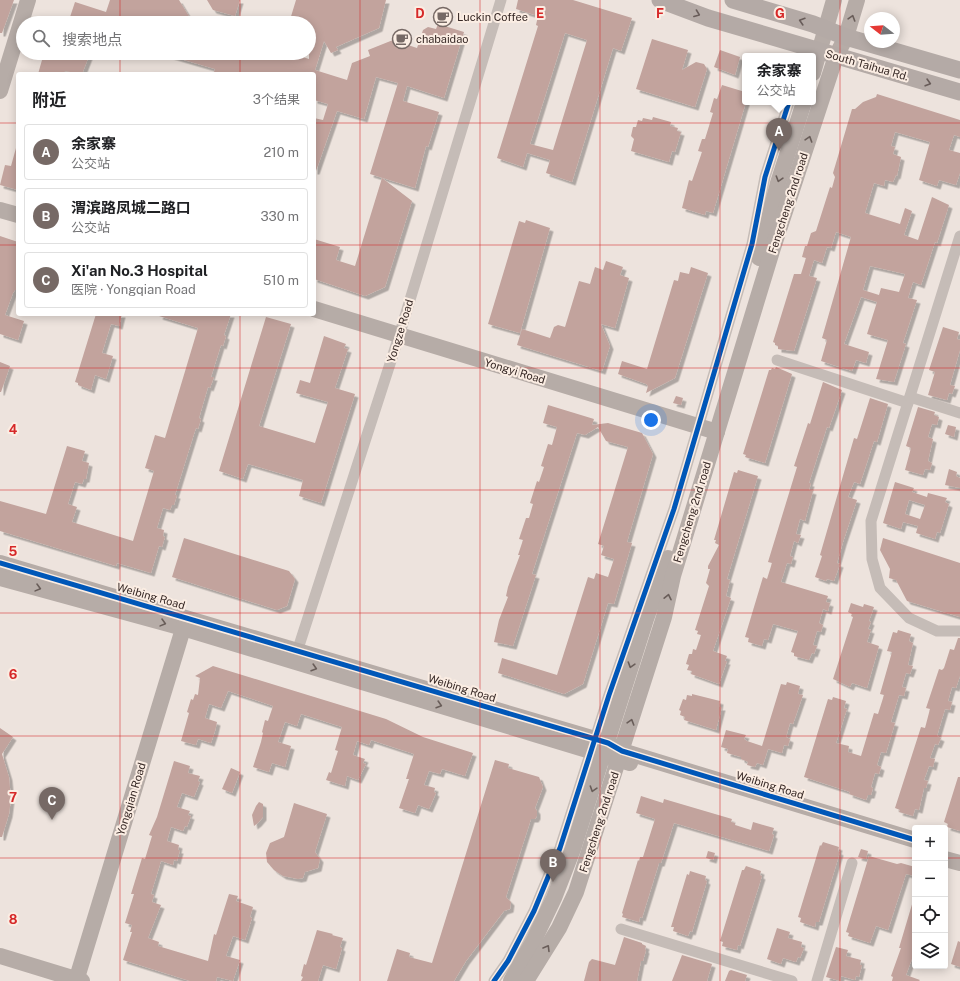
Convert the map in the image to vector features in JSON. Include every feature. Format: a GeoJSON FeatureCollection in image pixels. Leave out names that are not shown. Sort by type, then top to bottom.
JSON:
{"type":"FeatureCollection","features":[{"type":"Feature","properties":{"kind":"main road","name":"South Taihua Rd."},"geometry":{"type":"LineString","coordinates":[[660,0],[792,53]]}},
{"type":"Feature","properties":{"kind":"main road","name":"South Taihua Rd."},"geometry":{"type":"LineString","coordinates":[[732,0],[826,29],[846,37],[960,70]]}},
{"type":"Feature","properties":{"kind":"main road","name":"South Taihua Rd."},"geometry":{"type":"LineString","coordinates":[[816,63],[836,56],[960,92]]}},
{"type":"Feature","properties":{"kind":"street"},"geometry":{"type":"LineString","coordinates":[[23,16],[28,0]]}},
{"type":"Feature","properties":{"kind":"street","name":"Yongze Road"},"geometry":{"type":"LineString","coordinates":[[296,656],[399,336],[501,0]]}},
{"type":"Feature","properties":{"kind":"street"},"geometry":{"type":"LineString","coordinates":[[816,63],[834,0]]}},
{"type":"Feature","properties":{"kind":"street","name":"Fengcheng 2nd road"},"geometry":{"type":"LineString","coordinates":[[708,430],[772,251],[836,56],[846,37],[858,0]]}},
{"type":"Feature","properties":{"kind":"street"},"geometry":{"type":"LineString","coordinates":[[0,91],[16,39]]}},
{"type":"Feature","properties":{"kind":"street"},"geometry":{"type":"LineString","coordinates":[[494,981],[508,961],[534,911],[560,848],[607,750],[674,509],[708,430],[752,244],[766,177],[788,105]]}},
{"type":"Feature","properties":{"kind":"street","name":"Fengcheng 2nd road"},"geometry":{"type":"LineString","coordinates":[[511,981],[534,940],[559,885],[574,849],[607,750],[664,617],[708,430],[762,248],[778,183],[803,105]]}},
{"type":"Feature","properties":{"kind":"street"},"geometry":{"type":"LineString","coordinates":[[0,210],[16,214]]}},
{"type":"Feature","properties":{"kind":"street"},"geometry":{"type":"LineString","coordinates":[[960,236],[871,521],[872,559],[880,588],[909,618],[936,631],[960,631]]}},
{"type":"Feature","properties":{"kind":"street","name":"Yongyi Road"},"geometry":{"type":"LineString","coordinates":[[316,310],[708,430]]}},
{"type":"Feature","properties":{"kind":"street"},"geometry":{"type":"LineString","coordinates":[[777,360],[909,400],[960,413]]}},
{"type":"Feature","properties":{"kind":"street","name":"Weibing Road"},"geometry":{"type":"LineString","coordinates":[[0,563],[296,656],[607,750],[912,839]]}},
{"type":"Feature","properties":{"kind":"street","name":"Weibing Road"},"geometry":{"type":"LineString","coordinates":[[0,578],[185,622]]}},
{"type":"Feature","properties":{"kind":"street","name":"Yongqian Road"},"geometry":{"type":"LineString","coordinates":[[78,981],[185,622]]}},
{"type":"Feature","properties":{"kind":"street","name":"Fengcheng 2nd road"},"geometry":{"type":"LineString","coordinates":[[526,981],[559,928],[576,892],[607,750]]}},
{"type":"Feature","properties":{"kind":"street","name":"Weibing Road"},"geometry":{"type":"LineString","coordinates":[[607,750],[650,768],[912,849]]}},
{"type":"Feature","properties":{"kind":"street"},"geometry":{"type":"LineString","coordinates":[[948,850],[960,853]]}},
{"type":"Feature","properties":{"kind":"street"},"geometry":{"type":"LineString","coordinates":[[948,860],[960,863]]}},
{"type":"Feature","properties":{"kind":"street"},"geometry":{"type":"LineString","coordinates":[[817,981],[852,863]]}},
{"type":"Feature","properties":{"kind":"street"},"geometry":{"type":"LineString","coordinates":[[621,929],[792,981]]}},
{"type":"Feature","properties":{"kind":"street"},"geometry":{"type":"LineString","coordinates":[[0,956],[78,981]]}},
{"type":"Feature","properties":{"kind":"building"},"geometry":{"type":"Polygon","coordinates":[[[0,0],[14,0],[2,33],[0,33],[0,0]]]}},
{"type":"Feature","properties":{"kind":"building"},"geometry":{"type":"Polygon","coordinates":[[[110,0],[179,0],[189,16],[70,16],[75,2],[106,12],[110,0]]]}},
{"type":"Feature","properties":{"kind":"building"},"geometry":{"type":"Polygon","coordinates":[[[207,0],[240,0],[235,16],[213,10],[207,0]]]}},
{"type":"Feature","properties":{"kind":"building"},"geometry":{"type":"Polygon","coordinates":[[[296,0],[386,0],[379,28],[336,47],[338,50],[331,53],[324,41],[315,70],[347,80],[352,63],[370,56],[368,50],[393,40],[417,48],[423,30],[428,27],[436,29],[438,24],[464,32],[444,98],[407,86],[403,101],[439,112],[428,147],[426,146],[415,188],[370,174],[398,83],[376,77],[364,119],[337,111],[316,171],[316,118],[323,120],[328,104],[316,101],[316,72],[214,72],[215,69],[184,60],[316,60],[316,16],[291,16],[296,0]]]}},
{"type":"Feature","properties":{"kind":"building"},"geometry":{"type":"Polygon","coordinates":[[[518,0],[573,0],[632,18],[621,51],[613,48],[572,182],[546,173],[550,160],[527,153],[523,167],[497,158],[538,26],[536,25],[538,16],[516,9],[518,0]],[[565,33],[530,144],[553,150],[587,40],[565,33]]]}},
{"type":"Feature","properties":{"kind":"building"},"geometry":{"type":"Polygon","coordinates":[[[652,39],[688,50],[682,70],[696,62],[704,64],[707,69],[695,107],[636,89],[652,39]]]}},
{"type":"Feature","properties":{"kind":"building"},"geometry":{"type":"Polygon","coordinates":[[[720,50],[740,57],[735,75],[714,67],[720,50]]]}},
{"type":"Feature","properties":{"kind":"building"},"geometry":{"type":"Polygon","coordinates":[[[42,60],[87,60],[83,72],[39,72],[42,60]]]}},
{"type":"Feature","properties":{"kind":"building"},"geometry":{"type":"Polygon","coordinates":[[[722,85],[742,91],[742,105],[745,105],[713,213],[706,211],[705,215],[682,208],[689,180],[692,181],[702,152],[698,151],[702,139],[705,139],[713,113],[710,112],[714,98],[717,99],[722,85]]]}},
{"type":"Feature","properties":{"kind":"building"},"geometry":{"type":"Polygon","coordinates":[[[877,94],[960,120],[960,137],[954,135],[949,150],[960,153],[960,173],[956,185],[939,180],[937,186],[919,180],[930,142],[895,132],[891,146],[895,147],[893,154],[901,157],[897,176],[896,175],[893,182],[885,180],[884,186],[874,183],[865,213],[900,224],[905,208],[912,211],[904,235],[918,240],[932,197],[949,205],[937,243],[935,242],[921,285],[913,282],[908,298],[917,300],[903,343],[906,344],[894,382],[876,379],[888,340],[867,334],[877,302],[861,297],[844,344],[869,352],[866,363],[856,360],[852,371],[821,361],[827,340],[822,338],[851,237],[836,232],[831,248],[827,247],[822,263],[814,260],[809,276],[817,278],[794,351],[778,349],[778,346],[773,342],[794,274],[801,274],[806,258],[802,257],[805,246],[807,246],[811,233],[816,231],[830,187],[832,188],[835,177],[833,173],[852,109],[855,109],[863,102],[876,97],[877,94]],[[870,266],[863,290],[879,295],[881,288],[899,292],[905,274],[870,266]]]}},
{"type":"Feature","properties":{"kind":"building"},"geometry":{"type":"Polygon","coordinates":[[[653,117],[671,122],[670,126],[678,128],[677,131],[681,132],[675,152],[672,151],[669,162],[631,151],[634,139],[631,136],[633,127],[636,127],[638,120],[642,121],[643,118],[652,120],[653,117]]]}},
{"type":"Feature","properties":{"kind":"building"},"geometry":{"type":"Polygon","coordinates":[[[16,148],[16,189],[0,185],[5,165],[11,166],[16,148]]]}},
{"type":"Feature","properties":{"kind":"building"},"geometry":{"type":"Polygon","coordinates":[[[382,178],[412,201],[385,287],[365,296],[316,280],[316,240],[340,247],[336,260],[355,266],[382,178]]]}},
{"type":"Feature","properties":{"kind":"building"},"geometry":{"type":"Polygon","coordinates":[[[526,220],[550,228],[520,333],[488,324],[519,221],[525,223],[526,220]]]}},
{"type":"Feature","properties":{"kind":"building"},"geometry":{"type":"Polygon","coordinates":[[[0,236],[16,241],[16,290],[13,293],[5,315],[24,321],[18,340],[0,334],[0,236]]]}},
{"type":"Feature","properties":{"kind":"building"},"geometry":{"type":"Polygon","coordinates":[[[606,261],[623,267],[620,275],[629,278],[615,328],[601,324],[610,346],[602,371],[517,345],[522,329],[550,338],[554,327],[558,325],[565,327],[579,281],[590,284],[595,267],[603,270],[606,261]]]}},
{"type":"Feature","properties":{"kind":"building"},"geometry":{"type":"Polygon","coordinates":[[[691,267],[708,273],[675,378],[646,393],[648,386],[646,384],[618,374],[622,361],[647,369],[674,280],[678,281],[680,272],[689,274],[691,267]]]}},
{"type":"Feature","properties":{"kind":"building"},"geometry":{"type":"Polygon","coordinates":[[[95,316],[122,316],[119,326],[111,324],[102,353],[113,356],[106,379],[95,375],[91,390],[78,385],[78,383],[75,382],[95,316]]]}},
{"type":"Feature","properties":{"kind":"building"},"geometry":{"type":"Polygon","coordinates":[[[159,316],[230,316],[224,335],[226,336],[223,346],[221,345],[211,377],[214,377],[210,388],[208,387],[199,418],[201,419],[198,429],[196,428],[175,495],[177,495],[174,505],[172,505],[170,510],[163,508],[157,528],[164,530],[163,536],[165,537],[162,547],[159,546],[151,573],[117,563],[116,566],[0,531],[0,501],[46,514],[67,446],[85,451],[82,461],[89,463],[86,479],[84,479],[82,484],[75,482],[68,504],[77,507],[72,522],[133,541],[154,471],[145,468],[155,435],[165,438],[198,328],[159,316]]]}},
{"type":"Feature","properties":{"kind":"building"},"geometry":{"type":"Polygon","coordinates":[[[266,317],[291,324],[259,426],[315,443],[328,402],[296,393],[300,380],[310,383],[324,336],[346,344],[344,348],[348,349],[335,388],[355,394],[321,503],[299,496],[303,480],[248,464],[243,479],[219,471],[266,317]]]}},
{"type":"Feature","properties":{"kind":"building"},"geometry":{"type":"Polygon","coordinates":[[[943,327],[959,332],[957,339],[960,340],[960,350],[950,385],[955,386],[952,394],[949,393],[947,400],[928,395],[935,372],[929,370],[943,327]]]}},
{"type":"Feature","properties":{"kind":"building"},"geometry":{"type":"Polygon","coordinates":[[[0,362],[10,366],[1,392],[0,392],[0,362]]]}},
{"type":"Feature","properties":{"kind":"building"},"geometry":{"type":"Polygon","coordinates":[[[776,367],[792,374],[765,463],[745,457],[746,455],[743,454],[769,370],[772,368],[775,369],[776,367]]]}},
{"type":"Feature","properties":{"kind":"building"},"geometry":{"type":"Polygon","coordinates":[[[823,382],[842,390],[829,428],[827,427],[809,483],[811,483],[809,490],[813,491],[805,521],[800,519],[796,534],[801,535],[798,543],[794,541],[790,556],[793,557],[791,564],[787,563],[781,582],[828,596],[826,602],[830,603],[828,611],[823,609],[819,623],[823,625],[821,632],[817,631],[813,645],[817,646],[814,654],[812,653],[809,660],[794,656],[794,653],[791,652],[798,631],[773,624],[768,640],[764,639],[762,646],[748,642],[749,638],[745,637],[763,577],[767,579],[772,563],[768,562],[797,467],[794,466],[808,423],[810,424],[823,382]]]}},
{"type":"Feature","properties":{"kind":"building"},"geometry":{"type":"Polygon","coordinates":[[[676,396],[683,398],[681,405],[673,403],[676,396]]]}},
{"type":"Feature","properties":{"kind":"building"},"geometry":{"type":"Polygon","coordinates":[[[870,398],[888,404],[877,442],[874,441],[860,484],[854,482],[848,497],[857,500],[837,563],[840,564],[834,581],[827,579],[826,581],[815,577],[822,556],[820,555],[854,438],[857,439],[870,398]]]}},
{"type":"Feature","properties":{"kind":"building"},"geometry":{"type":"Polygon","coordinates":[[[548,405],[594,419],[592,425],[608,423],[642,433],[653,454],[627,542],[632,543],[614,604],[608,603],[583,684],[564,694],[498,673],[502,658],[557,675],[588,577],[594,579],[596,573],[608,577],[614,559],[601,555],[604,546],[598,544],[628,447],[606,441],[598,427],[585,435],[577,433],[532,574],[536,575],[513,646],[494,642],[499,620],[508,597],[506,596],[508,587],[520,555],[518,555],[523,540],[519,539],[526,518],[529,518],[533,504],[530,503],[537,481],[539,482],[544,467],[541,466],[548,444],[552,445],[557,427],[543,423],[548,405]]]}},
{"type":"Feature","properties":{"kind":"building"},"geometry":{"type":"Polygon","coordinates":[[[918,407],[935,412],[934,415],[939,417],[937,425],[932,424],[928,437],[933,439],[928,461],[932,463],[930,470],[925,469],[923,475],[905,470],[911,448],[906,446],[918,407]]]}},
{"type":"Feature","properties":{"kind":"building"},"geometry":{"type":"Polygon","coordinates":[[[948,425],[956,427],[954,437],[945,434],[948,425]]]}},
{"type":"Feature","properties":{"kind":"building"},"geometry":{"type":"Polygon","coordinates":[[[949,469],[957,472],[956,476],[960,478],[960,488],[945,485],[949,469]]]}},
{"type":"Feature","properties":{"kind":"building"},"geometry":{"type":"Polygon","coordinates":[[[738,470],[758,476],[727,579],[730,580],[726,596],[731,598],[713,651],[727,656],[725,661],[727,661],[719,684],[691,674],[692,671],[687,670],[689,665],[686,664],[689,654],[692,654],[693,649],[696,650],[701,635],[697,634],[698,631],[695,630],[709,586],[706,583],[710,569],[708,569],[708,566],[719,545],[715,543],[716,540],[714,540],[734,472],[737,473],[738,470]]]}},
{"type":"Feature","properties":{"kind":"building"},"geometry":{"type":"Polygon","coordinates":[[[895,482],[914,488],[912,492],[927,497],[928,493],[947,498],[945,502],[949,504],[940,533],[937,532],[935,539],[916,533],[918,526],[903,522],[901,529],[883,523],[895,482]],[[909,500],[905,514],[920,519],[925,505],[909,500]]]}},
{"type":"Feature","properties":{"kind":"building"},"geometry":{"type":"Polygon","coordinates":[[[184,538],[289,571],[295,579],[287,606],[277,610],[172,577],[184,538]]]}},
{"type":"Feature","properties":{"kind":"building"},"geometry":{"type":"Polygon","coordinates":[[[883,538],[960,563],[960,617],[907,601],[896,580],[889,578],[890,569],[880,550],[883,538]]]}},
{"type":"Feature","properties":{"kind":"building"},"geometry":{"type":"Polygon","coordinates":[[[851,603],[863,607],[864,604],[874,607],[869,621],[871,622],[868,629],[871,630],[867,642],[879,646],[867,688],[852,683],[850,687],[833,679],[853,617],[851,616],[852,614],[848,612],[851,603]]]}},
{"type":"Feature","properties":{"kind":"building"},"geometry":{"type":"Polygon","coordinates":[[[898,630],[911,634],[909,641],[913,643],[908,665],[913,666],[910,674],[906,673],[902,687],[906,688],[904,696],[899,695],[891,722],[895,723],[886,753],[881,752],[877,765],[881,767],[879,774],[875,773],[871,787],[873,788],[871,795],[868,795],[866,800],[849,794],[850,792],[804,777],[828,699],[832,700],[833,697],[846,701],[844,708],[847,709],[836,743],[849,746],[848,752],[861,756],[874,713],[878,714],[884,695],[880,694],[892,652],[887,651],[893,632],[897,633],[898,630]]]}},
{"type":"Feature","properties":{"kind":"building"},"geometry":{"type":"Polygon","coordinates":[[[958,638],[960,638],[960,676],[956,688],[952,687],[948,701],[952,702],[950,710],[945,709],[937,736],[941,738],[938,745],[935,744],[930,758],[935,759],[933,767],[929,766],[924,780],[928,781],[926,788],[924,788],[919,810],[915,809],[913,816],[899,812],[900,810],[895,808],[921,727],[925,728],[930,709],[926,708],[939,669],[942,670],[944,668],[950,649],[954,650],[958,638]]]}},
{"type":"Feature","properties":{"kind":"building"},"geometry":{"type":"Polygon","coordinates":[[[213,666],[386,719],[423,737],[473,753],[465,776],[442,769],[440,774],[429,771],[424,785],[435,788],[434,792],[436,793],[429,809],[418,805],[415,813],[399,808],[409,779],[406,779],[414,754],[371,740],[369,745],[357,741],[353,755],[365,759],[363,763],[366,764],[358,780],[347,776],[345,786],[326,780],[329,772],[331,773],[338,751],[335,750],[342,727],[301,714],[297,726],[285,722],[278,742],[291,746],[285,767],[272,763],[269,772],[253,767],[261,742],[265,720],[268,721],[273,706],[228,691],[221,708],[209,704],[205,718],[217,722],[211,743],[198,739],[196,745],[181,741],[189,713],[187,712],[191,699],[193,700],[195,694],[198,695],[200,678],[195,676],[213,666]]]}},
{"type":"Feature","properties":{"kind":"building"},"geometry":{"type":"Polygon","coordinates":[[[787,682],[800,686],[798,694],[803,695],[793,724],[790,723],[786,737],[790,739],[788,746],[784,745],[782,753],[768,749],[763,765],[757,763],[755,767],[747,765],[748,762],[741,759],[741,757],[727,753],[728,749],[721,747],[726,730],[746,735],[744,739],[762,746],[781,684],[786,685],[787,682]]]}},
{"type":"Feature","properties":{"kind":"building"},"geometry":{"type":"Polygon","coordinates":[[[692,694],[720,701],[719,707],[722,707],[716,730],[684,720],[685,717],[680,715],[681,711],[679,710],[683,699],[686,700],[687,695],[692,696],[692,694]]]}},
{"type":"Feature","properties":{"kind":"building"},"geometry":{"type":"Polygon","coordinates":[[[0,728],[13,737],[2,754],[9,777],[11,799],[9,814],[2,837],[0,837],[0,728]]]}},
{"type":"Feature","properties":{"kind":"building"},"geometry":{"type":"Polygon","coordinates":[[[495,760],[509,764],[508,768],[539,777],[543,787],[535,808],[537,811],[537,816],[535,819],[531,819],[506,897],[511,902],[510,909],[504,911],[466,961],[454,981],[387,981],[397,949],[410,953],[409,957],[432,963],[495,760]]]}},
{"type":"Feature","properties":{"kind":"building"},"geometry":{"type":"Polygon","coordinates":[[[174,761],[190,766],[188,773],[200,776],[198,781],[200,782],[194,797],[182,793],[177,807],[190,811],[188,815],[191,816],[187,827],[185,826],[183,831],[171,827],[167,841],[179,845],[178,850],[180,850],[177,861],[174,860],[173,865],[161,861],[151,894],[154,895],[152,902],[161,905],[148,938],[159,942],[158,946],[208,961],[214,934],[216,935],[229,894],[238,896],[236,901],[253,907],[250,917],[252,918],[245,940],[233,936],[226,956],[240,960],[233,981],[217,977],[216,981],[190,981],[123,960],[132,932],[130,932],[132,925],[125,923],[134,894],[131,894],[142,858],[145,859],[152,836],[149,835],[157,817],[174,761]]]}},
{"type":"Feature","properties":{"kind":"building"},"geometry":{"type":"Polygon","coordinates":[[[231,768],[240,772],[232,793],[222,789],[231,768]]]}},
{"type":"Feature","properties":{"kind":"building"},"geometry":{"type":"Polygon","coordinates":[[[958,777],[960,777],[960,831],[948,827],[948,824],[944,822],[958,777]]]}},
{"type":"Feature","properties":{"kind":"building"},"geometry":{"type":"Polygon","coordinates":[[[641,796],[663,803],[664,799],[732,819],[731,822],[735,823],[735,825],[751,830],[753,822],[774,828],[772,834],[774,835],[769,851],[674,823],[661,863],[659,863],[642,918],[640,917],[639,922],[622,917],[638,860],[639,861],[640,857],[643,857],[655,819],[636,813],[641,796]]]}},
{"type":"Feature","properties":{"kind":"building"},"geometry":{"type":"Polygon","coordinates":[[[259,802],[263,804],[263,817],[254,826],[252,815],[259,802]]]}},
{"type":"Feature","properties":{"kind":"building"},"geometry":{"type":"Polygon","coordinates":[[[294,803],[327,814],[315,852],[320,859],[318,868],[305,872],[303,878],[298,879],[283,876],[274,870],[267,862],[266,853],[270,843],[284,837],[294,803]]]}},
{"type":"Feature","properties":{"kind":"building"},"geometry":{"type":"Polygon","coordinates":[[[823,842],[839,847],[838,851],[840,852],[819,922],[816,922],[815,927],[800,922],[801,918],[798,917],[820,845],[821,846],[823,842]]]}},
{"type":"Feature","properties":{"kind":"building"},"geometry":{"type":"Polygon","coordinates":[[[861,849],[868,851],[866,859],[858,857],[861,849]]]}},
{"type":"Feature","properties":{"kind":"building"},"geometry":{"type":"Polygon","coordinates":[[[708,851],[715,853],[713,860],[706,858],[708,851]]]}},
{"type":"Feature","properties":{"kind":"building"},"geometry":{"type":"Polygon","coordinates":[[[869,856],[897,864],[901,863],[912,866],[912,875],[906,874],[888,930],[876,926],[870,943],[848,936],[849,933],[846,932],[869,856]]]}},
{"type":"Feature","properties":{"kind":"building"},"geometry":{"type":"Polygon","coordinates":[[[746,866],[761,871],[760,875],[762,876],[740,946],[738,945],[737,950],[722,946],[723,942],[720,941],[742,870],[744,870],[746,866]]]}},
{"type":"Feature","properties":{"kind":"building"},"geometry":{"type":"Polygon","coordinates":[[[690,871],[706,876],[705,880],[707,881],[692,932],[690,931],[688,936],[673,931],[674,927],[671,927],[687,874],[689,875],[690,871]]]}},
{"type":"Feature","properties":{"kind":"building"},"geometry":{"type":"Polygon","coordinates":[[[912,904],[912,959],[906,975],[920,980],[919,981],[892,981],[893,977],[891,976],[901,948],[899,948],[912,904]]]}},
{"type":"Feature","properties":{"kind":"building"},"geometry":{"type":"Polygon","coordinates":[[[777,928],[790,932],[788,938],[802,942],[801,947],[804,948],[800,958],[798,957],[796,962],[783,958],[781,964],[767,959],[777,928]]]}},
{"type":"Feature","properties":{"kind":"building"},"geometry":{"type":"Polygon","coordinates":[[[317,930],[343,938],[340,947],[342,948],[336,969],[323,965],[318,981],[301,981],[303,977],[301,976],[304,964],[306,965],[317,930]]]}},
{"type":"Feature","properties":{"kind":"building"},"geometry":{"type":"Polygon","coordinates":[[[624,937],[642,943],[646,946],[637,981],[584,981],[589,962],[592,959],[615,965],[624,937]]]}},
{"type":"Feature","properties":{"kind":"building"},"geometry":{"type":"Polygon","coordinates":[[[958,941],[960,942],[960,967],[951,964],[958,941]]]}},
{"type":"Feature","properties":{"kind":"building"},"geometry":{"type":"Polygon","coordinates":[[[836,947],[848,950],[846,956],[861,960],[860,965],[862,965],[859,977],[856,976],[855,980],[841,976],[840,981],[826,977],[836,947]]]}},
{"type":"Feature","properties":{"kind":"building"},"geometry":{"type":"Polygon","coordinates":[[[682,955],[712,964],[707,981],[672,981],[682,955]]]}},
{"type":"Feature","properties":{"kind":"building"},"geometry":{"type":"Polygon","coordinates":[[[731,970],[747,975],[745,981],[725,981],[729,971],[731,970]]]}},
{"type":"Feature","properties":{"kind":"cycle path"},"geometry":{"type":"LineString","coordinates":[[494,981],[508,961],[534,911],[560,848],[609,695],[674,509],[752,244],[765,177],[788,105]]}},
{"type":"Feature","properties":{"kind":"cycle path"},"geometry":{"type":"LineString","coordinates":[[0,563],[595,739],[608,743],[622,751],[912,839]]}},
{"type":"Feature","properties":{"kind":"place","name":"Luckin Coffee"},"geometry":{"type":"Point","coordinates":[443,17]}},
{"type":"Feature","properties":{"kind":"place","name":"chabaidao"},"geometry":{"type":"Point","coordinates":[402,39]}},
{"type":"Feature","properties":{"kind":"place","name":"余家寨"},"geometry":{"type":"Point","coordinates":[779,151]}},
{"type":"Feature","properties":{"kind":"place","name":"Xi'an No.3 Hospital"},"geometry":{"type":"Point","coordinates":[52,820]}},
{"type":"Feature","properties":{"kind":"place","name":"渭滨路凤城二路口"},"geometry":{"type":"Point","coordinates":[553,882]}}]}
